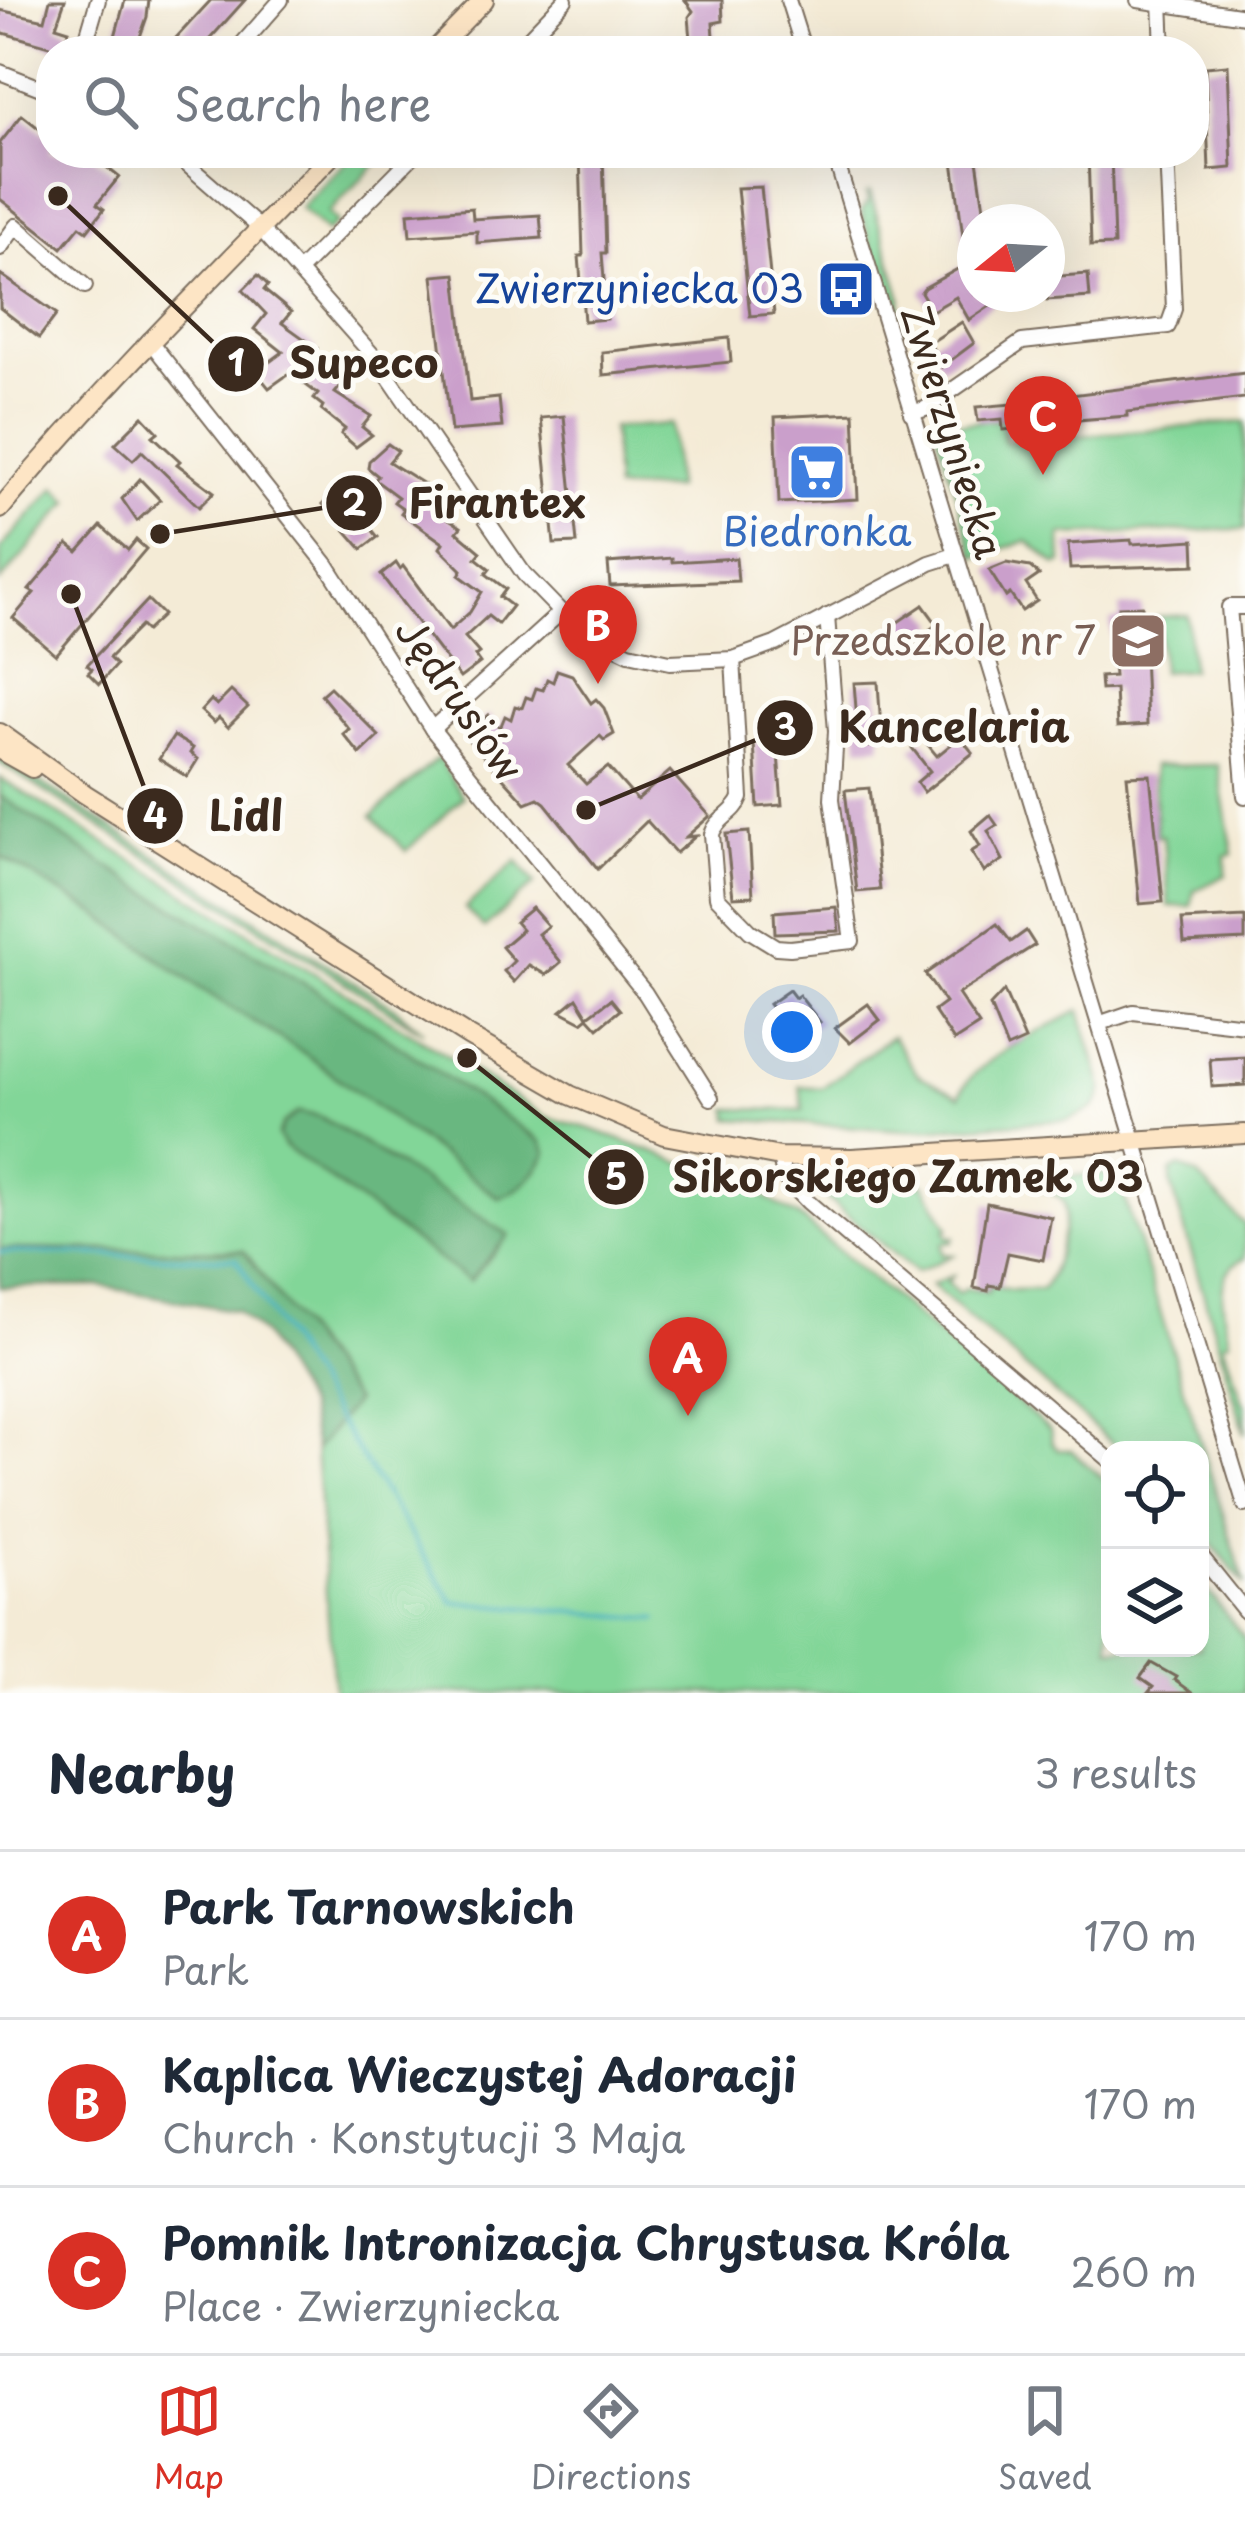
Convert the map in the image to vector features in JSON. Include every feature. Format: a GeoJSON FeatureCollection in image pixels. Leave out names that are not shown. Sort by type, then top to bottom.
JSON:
{"type":"FeatureCollection","features":[{"type":"Feature","properties":{"kind":"street"},"geometry":{"type":"LineString","coordinates":[[87,36],[98,0]]}},
{"type":"Feature","properties":{"kind":"street"},"geometry":{"type":"LineString","coordinates":[[249,36],[281,0]]}},
{"type":"Feature","properties":{"kind":"street"},"geometry":{"type":"LineString","coordinates":[[530,36],[565,0]]}},
{"type":"Feature","properties":{"kind":"street"},"geometry":{"type":"LineString","coordinates":[[788,0],[799,36]]}},
{"type":"Feature","properties":{"kind":"street"},"geometry":{"type":"LineString","coordinates":[[1138,0],[1245,16]]}},
{"type":"Feature","properties":{"kind":"street"},"geometry":{"type":"LineString","coordinates":[[447,36],[478,2]]}},
{"type":"Feature","properties":{"kind":"street"},"geometry":{"type":"LineString","coordinates":[[1161,2],[1162,36]]}},
{"type":"Feature","properties":{"kind":"street"},"geometry":{"type":"LineString","coordinates":[[0,73],[36,86]]}},
{"type":"Feature","properties":{"kind":"street"},"geometry":{"type":"LineString","coordinates":[[191,168],[260,228],[377,360],[503,546],[561,612],[629,653],[670,662],[733,659],[762,649],[930,562],[956,555]]}},
{"type":"Feature","properties":{"kind":"street"},"geometry":{"type":"LineString","coordinates":[[0,509],[149,340],[319,168]]}},
{"type":"Feature","properties":{"kind":"street"},"geometry":{"type":"LineString","coordinates":[[299,271],[401,168]]}},
{"type":"Feature","properties":{"kind":"street","name":"Zwierzyniecka"},"geometry":{"type":"LineString","coordinates":[[839,168],[1245,1504]]}},
{"type":"Feature","properties":{"kind":"street"},"geometry":{"type":"LineString","coordinates":[[911,413],[925,409],[1022,342],[1168,326],[1174,304],[1168,168]]}},
{"type":"Feature","properties":{"kind":"street"},"geometry":{"type":"LineString","coordinates":[[0,248],[16,226],[85,286]]}},
{"type":"Feature","properties":{"kind":"street","name":"Jędrusiów"},"geometry":{"type":"LineString","coordinates":[[149,340],[327,566],[432,729],[645,993],[711,1098]]}},
{"type":"Feature","properties":{"kind":"street"},"geometry":{"type":"LineString","coordinates":[[0,495],[42,458]]}},
{"type":"Feature","properties":{"kind":"street"},"geometry":{"type":"LineString","coordinates":[[1245,607],[1229,608],[1245,796]]}},
{"type":"Feature","properties":{"kind":"street"},"geometry":{"type":"LineString","coordinates":[[432,729],[561,612]]}},
{"type":"Feature","properties":{"kind":"street"},"geometry":{"type":"LineString","coordinates":[[733,659],[741,798],[712,834],[717,897],[730,914],[776,946],[790,949],[852,941],[832,799],[836,730],[827,616]]}},
{"type":"Feature","properties":{"kind":"street"},"geometry":{"type":"LineString","coordinates":[[0,733],[85,794],[385,985],[569,1095],[664,1135],[780,1157],[852,1158],[1245,1134]]}},
{"type":"Feature","properties":{"kind":"street"},"geometry":{"type":"LineString","coordinates":[[0,750],[85,794]]}},
{"type":"Feature","properties":{"kind":"street"},"geometry":{"type":"LineString","coordinates":[[1100,1023],[1133,1012],[1245,1025]]}},
{"type":"Feature","properties":{"kind":"street"},"geometry":{"type":"LineString","coordinates":[[780,1157],[788,1184],[1101,1452]]}},
{"type":"Feature","properties":{"kind":"street"},"geometry":{"type":"LineString","coordinates":[[1209,1566],[1245,1611]]}},
{"type":"Feature","properties":{"kind":"green space"},"geometry":{"type":"Polygon","coordinates":[[[340,168],[372,168],[328,213],[337,222],[327,232],[300,208],[340,168]]]}},
{"type":"Feature","properties":{"kind":"green space"},"geometry":{"type":"Polygon","coordinates":[[[870,192],[901,296],[901,330],[897,333],[861,211],[870,192]]]}},
{"type":"Feature","properties":{"kind":"green space"},"geometry":{"type":"Polygon","coordinates":[[[1002,419],[1005,442],[1245,422],[1245,529],[1061,535],[1062,563],[1057,565],[1027,541],[975,557],[935,425],[1002,419]]]}},
{"type":"Feature","properties":{"kind":"green space"},"geometry":{"type":"Polygon","coordinates":[[[671,424],[675,488],[615,490],[612,428],[671,424]]]}},
{"type":"Feature","properties":{"kind":"green space"},"geometry":{"type":"Polygon","coordinates":[[[56,487],[70,501],[0,582],[0,549],[56,487]]]}},
{"type":"Feature","properties":{"kind":"green space"},"geometry":{"type":"Polygon","coordinates":[[[1187,615],[1191,670],[1161,672],[1158,617],[1187,615]]]}},
{"type":"Feature","properties":{"kind":"green space"},"geometry":{"type":"Polygon","coordinates":[[[0,757],[395,1008],[423,1032],[0,763],[0,757]]]}},
{"type":"Feature","properties":{"kind":"green space"},"geometry":{"type":"Polygon","coordinates":[[[438,758],[463,797],[406,851],[372,816],[438,758]]]}},
{"type":"Feature","properties":{"kind":"green space"},"geometry":{"type":"Polygon","coordinates":[[[1218,765],[1233,854],[1226,855],[1226,875],[1194,891],[1191,906],[1169,906],[1163,836],[1157,836],[1153,766],[1218,765]]]}},
{"type":"Feature","properties":{"kind":"green space"},"geometry":{"type":"Polygon","coordinates":[[[0,778],[546,1117],[748,1187],[799,1217],[1050,1430],[1058,1450],[1071,1450],[1101,1478],[1101,1657],[1209,1657],[1209,1593],[1245,1639],[1245,1693],[334,1693],[315,1450],[354,1401],[244,1251],[0,1249],[0,778]]]}},
{"type":"Feature","properties":{"kind":"green space"},"geometry":{"type":"Polygon","coordinates":[[[0,796],[136,885],[317,991],[541,1141],[547,1153],[538,1169],[522,1186],[499,1198],[304,1053],[198,987],[99,915],[0,856],[0,796]]]}},
{"type":"Feature","properties":{"kind":"green space"},"geometry":{"type":"Polygon","coordinates":[[[517,861],[535,883],[484,928],[465,908],[517,861]]]}},
{"type":"Feature","properties":{"kind":"green space"},"geometry":{"type":"Polygon","coordinates":[[[1080,1010],[1103,1088],[1095,1106],[1067,1120],[904,1130],[730,1119],[729,1109],[803,1110],[800,1086],[822,1088],[892,1036],[918,1075],[960,1096],[966,1083],[993,1059],[1080,1010]]]}},
{"type":"Feature","properties":{"kind":"green space"},"geometry":{"type":"Polygon","coordinates":[[[298,1112],[321,1117],[509,1235],[469,1281],[284,1146],[278,1136],[283,1124],[298,1112]]]}},
{"type":"Feature","properties":{"kind":"green space"},"geometry":{"type":"Polygon","coordinates":[[[1180,1167],[1198,1176],[1245,1225],[1245,1258],[1227,1273],[1222,1294],[1229,1340],[1223,1343],[1245,1408],[1245,1434],[1171,1184],[1171,1172],[1180,1167]]]}},
{"type":"Feature","properties":{"kind":"green space"},"geometry":{"type":"Polygon","coordinates":[[[1103,1174],[1114,1177],[1121,1186],[1200,1441],[1110,1441],[931,1285],[955,1274],[947,1282],[958,1294],[966,1288],[988,1293],[990,1286],[1042,1289],[1063,1234],[1065,1210],[1062,1200],[1038,1188],[1034,1178],[1103,1174]]]}},
{"type":"Feature","properties":{"kind":"green space"},"geometry":{"type":"Polygon","coordinates":[[[924,1184],[949,1228],[945,1231],[948,1237],[954,1237],[942,1243],[942,1254],[953,1255],[916,1272],[826,1198],[830,1185],[924,1184]]]}},
{"type":"Feature","properties":{"kind":"green space"},"geometry":{"type":"Polygon","coordinates":[[[0,1249],[244,1251],[355,1401],[315,1450],[307,1407],[263,1335],[236,1311],[99,1286],[0,1287],[0,1249]]]}},
{"type":"Feature","properties":{"kind":"green space"},"geometry":{"type":"Polygon","coordinates":[[[1209,1469],[1245,1585],[1209,1540],[1209,1469]]]}},
{"type":"Feature","properties":{"kind":"building"},"geometry":{"type":"Polygon","coordinates":[[[50,0],[65,0],[56,26],[69,30],[67,36],[36,36],[36,42],[0,32],[0,10],[45,20],[50,0]]]}},
{"type":"Feature","properties":{"kind":"building"},"geometry":{"type":"Polygon","coordinates":[[[125,0],[149,0],[140,36],[115,36],[125,0]]]}},
{"type":"Feature","properties":{"kind":"building"},"geometry":{"type":"Polygon","coordinates":[[[211,0],[245,0],[213,36],[178,36],[211,0]]]}},
{"type":"Feature","properties":{"kind":"building"},"geometry":{"type":"Polygon","coordinates":[[[685,0],[722,0],[723,21],[713,23],[714,36],[691,36],[693,11],[685,0]]]}},
{"type":"Feature","properties":{"kind":"building"},"geometry":{"type":"Polygon","coordinates":[[[1228,65],[1232,168],[1209,170],[1209,67],[1228,65]]]}},
{"type":"Feature","properties":{"kind":"building"},"geometry":{"type":"Polygon","coordinates":[[[22,115],[36,126],[36,168],[108,168],[119,177],[97,204],[104,209],[87,231],[80,226],[62,248],[0,199],[0,143],[22,115]]]}},
{"type":"Feature","properties":{"kind":"building"},"geometry":{"type":"Polygon","coordinates":[[[580,168],[603,168],[607,319],[584,321],[579,256],[583,256],[580,168]]]}},
{"type":"Feature","properties":{"kind":"building"},"geometry":{"type":"Polygon","coordinates":[[[954,168],[978,168],[983,204],[959,204],[954,168]]]}},
{"type":"Feature","properties":{"kind":"building"},"geometry":{"type":"Polygon","coordinates":[[[1088,168],[1111,168],[1114,245],[1091,246],[1088,168]]]}},
{"type":"Feature","properties":{"kind":"building"},"geometry":{"type":"Polygon","coordinates":[[[761,187],[774,314],[750,316],[737,188],[761,187]]]}},
{"type":"Feature","properties":{"kind":"building"},"geometry":{"type":"Polygon","coordinates":[[[472,208],[473,219],[540,215],[542,238],[477,243],[477,231],[410,236],[408,213],[472,208]]]}},
{"type":"Feature","properties":{"kind":"building"},"geometry":{"type":"Polygon","coordinates":[[[957,269],[957,299],[932,311],[921,292],[957,269]]]}},
{"type":"Feature","properties":{"kind":"building"},"geometry":{"type":"Polygon","coordinates":[[[0,274],[57,314],[39,338],[0,308],[0,274]]]}},
{"type":"Feature","properties":{"kind":"building"},"geometry":{"type":"Polygon","coordinates":[[[456,274],[470,401],[499,398],[502,427],[451,431],[433,276],[456,274]]]}},
{"type":"Feature","properties":{"kind":"building"},"geometry":{"type":"Polygon","coordinates":[[[1088,274],[1090,297],[1065,299],[1065,276],[1088,274]]]}},
{"type":"Feature","properties":{"kind":"building"},"geometry":{"type":"Polygon","coordinates":[[[258,275],[268,285],[264,290],[291,312],[282,323],[317,348],[309,359],[344,382],[335,393],[371,416],[362,427],[372,435],[356,447],[341,434],[345,429],[321,410],[323,406],[314,399],[318,394],[290,373],[269,388],[256,372],[283,352],[254,329],[266,314],[243,290],[258,275]]]}},
{"type":"Feature","properties":{"kind":"building"},"geometry":{"type":"Polygon","coordinates":[[[962,322],[974,343],[942,367],[930,343],[962,322]]]}},
{"type":"Feature","properties":{"kind":"building"},"geometry":{"type":"Polygon","coordinates":[[[729,338],[731,362],[603,375],[602,352],[729,338]]]}},
{"type":"Feature","properties":{"kind":"building"},"geometry":{"type":"Polygon","coordinates":[[[1245,373],[1245,398],[1065,421],[1065,425],[1003,430],[1002,419],[978,421],[976,407],[1063,400],[1063,396],[1245,373]]]}},
{"type":"Feature","properties":{"kind":"building","name":"Biedronka"},"geometry":{"type":"Polygon","coordinates":[[[854,413],[858,499],[779,503],[775,417],[854,413]]]}},
{"type":"Feature","properties":{"kind":"building"},"geometry":{"type":"Polygon","coordinates":[[[143,416],[158,432],[153,436],[180,461],[177,464],[214,492],[199,507],[142,451],[133,460],[115,444],[143,416]]]}},
{"type":"Feature","properties":{"kind":"building"},"geometry":{"type":"Polygon","coordinates":[[[564,416],[577,543],[554,544],[541,418],[564,416]]]}},
{"type":"Feature","properties":{"kind":"building"},"geometry":{"type":"Polygon","coordinates":[[[388,444],[398,451],[389,462],[424,484],[415,496],[461,527],[457,532],[481,552],[476,558],[490,569],[486,574],[506,589],[500,597],[512,606],[498,624],[488,616],[465,637],[479,653],[475,656],[480,663],[460,678],[381,575],[396,563],[400,569],[403,566],[450,630],[470,612],[482,592],[459,575],[462,570],[440,548],[443,543],[401,513],[404,509],[394,502],[398,497],[375,480],[378,476],[368,468],[369,461],[388,444]]]}},
{"type":"Feature","properties":{"kind":"building"},"geometry":{"type":"Polygon","coordinates":[[[140,479],[160,500],[137,521],[122,499],[140,479]]]}},
{"type":"Feature","properties":{"kind":"building"},"geometry":{"type":"Polygon","coordinates":[[[339,489],[378,537],[362,549],[323,504],[339,489]]]}},
{"type":"Feature","properties":{"kind":"building"},"geometry":{"type":"Polygon","coordinates":[[[101,526],[128,550],[136,540],[146,549],[56,655],[13,618],[34,593],[29,590],[68,544],[78,552],[101,526]]]}},
{"type":"Feature","properties":{"kind":"building"},"geometry":{"type":"Polygon","coordinates":[[[1131,540],[1132,544],[1194,540],[1195,565],[1070,569],[1068,544],[1131,540]]]}},
{"type":"Feature","properties":{"kind":"building"},"geometry":{"type":"Polygon","coordinates":[[[672,558],[672,562],[736,558],[738,581],[610,586],[608,563],[672,558]]]}},
{"type":"Feature","properties":{"kind":"building"},"geometry":{"type":"Polygon","coordinates":[[[1006,563],[1030,567],[1039,575],[1026,584],[1037,601],[1022,611],[1010,594],[1006,597],[989,570],[1006,563]]]}},
{"type":"Feature","properties":{"kind":"building"},"geometry":{"type":"Polygon","coordinates":[[[148,600],[163,615],[146,631],[141,626],[109,658],[116,665],[99,684],[87,665],[148,600]]]}},
{"type":"Feature","properties":{"kind":"building"},"geometry":{"type":"Polygon","coordinates":[[[923,605],[937,624],[909,647],[892,626],[923,605]]]}},
{"type":"Feature","properties":{"kind":"building"},"geometry":{"type":"Polygon","coordinates":[[[1142,606],[1147,725],[1117,727],[1115,689],[1101,690],[1100,677],[1114,676],[1110,620],[1120,619],[1119,607],[1142,606]]]}},
{"type":"Feature","properties":{"kind":"building"},"geometry":{"type":"Polygon","coordinates":[[[557,670],[572,675],[591,703],[596,699],[614,734],[604,740],[600,736],[568,765],[586,784],[608,767],[637,800],[670,771],[710,816],[676,853],[647,821],[598,869],[545,803],[538,798],[526,803],[465,736],[489,715],[500,728],[505,716],[511,719],[515,706],[522,708],[536,688],[543,690],[547,679],[553,682],[557,670]]]}},
{"type":"Feature","properties":{"kind":"building"},"geometry":{"type":"Polygon","coordinates":[[[878,682],[882,746],[859,747],[854,683],[878,682]]]}},
{"type":"Feature","properties":{"kind":"building"},"geometry":{"type":"Polygon","coordinates":[[[330,687],[379,736],[360,754],[343,734],[349,729],[321,695],[330,687]]]}},
{"type":"Feature","properties":{"kind":"building"},"geometry":{"type":"Polygon","coordinates":[[[231,691],[248,707],[228,727],[219,718],[214,723],[201,711],[211,700],[217,705],[231,691]]]}},
{"type":"Feature","properties":{"kind":"building"},"geometry":{"type":"Polygon","coordinates":[[[174,736],[193,748],[190,753],[198,759],[187,777],[159,759],[174,736]]]}},
{"type":"Feature","properties":{"kind":"building"},"geometry":{"type":"Polygon","coordinates":[[[960,737],[973,753],[924,792],[917,782],[930,771],[912,748],[923,739],[937,756],[960,737]]]}},
{"type":"Feature","properties":{"kind":"building"},"geometry":{"type":"Polygon","coordinates":[[[777,741],[782,805],[758,807],[754,743],[777,741]]]}},
{"type":"Feature","properties":{"kind":"building"},"geometry":{"type":"Polygon","coordinates":[[[1150,775],[1163,902],[1140,904],[1127,776],[1150,775]]]}},
{"type":"Feature","properties":{"kind":"building"},"geometry":{"type":"Polygon","coordinates":[[[869,788],[880,890],[857,892],[845,790],[869,788]]]}},
{"type":"Feature","properties":{"kind":"building"},"geometry":{"type":"Polygon","coordinates":[[[990,815],[997,825],[988,831],[1003,860],[984,872],[971,852],[980,846],[971,831],[990,815]]]}},
{"type":"Feature","properties":{"kind":"building"},"geometry":{"type":"Polygon","coordinates":[[[749,832],[753,896],[733,897],[726,834],[749,832]]]}},
{"type":"Feature","properties":{"kind":"building"},"geometry":{"type":"Polygon","coordinates":[[[836,907],[839,931],[775,933],[774,912],[836,907]]]}},
{"type":"Feature","properties":{"kind":"building"},"geometry":{"type":"Polygon","coordinates":[[[532,908],[548,926],[538,934],[561,962],[546,975],[529,965],[514,982],[504,971],[514,961],[502,947],[522,930],[515,922],[532,908]]]}},
{"type":"Feature","properties":{"kind":"building"},"geometry":{"type":"Polygon","coordinates":[[[1245,917],[1245,940],[1184,943],[1182,920],[1245,917]]]}},
{"type":"Feature","properties":{"kind":"building"},"geometry":{"type":"Polygon","coordinates":[[[997,924],[1011,942],[1026,931],[1035,945],[958,994],[979,1025],[954,1041],[934,1011],[945,1003],[925,974],[997,924]]]}},
{"type":"Feature","properties":{"kind":"building"},"geometry":{"type":"Polygon","coordinates":[[[789,990],[795,998],[799,995],[820,1022],[796,1040],[769,1004],[789,990]]]}},
{"type":"Feature","properties":{"kind":"building"},"geometry":{"type":"Polygon","coordinates":[[[1004,991],[1025,1040],[1007,1048],[990,1006],[1004,991]]]}},
{"type":"Feature","properties":{"kind":"building"},"geometry":{"type":"Polygon","coordinates":[[[577,998],[588,1016],[611,999],[620,1010],[598,1028],[588,1017],[582,1022],[561,1011],[577,998]]]}},
{"type":"Feature","properties":{"kind":"building"},"geometry":{"type":"Polygon","coordinates":[[[868,1004],[880,1020],[850,1043],[835,1028],[868,1004]]]}},
{"type":"Feature","properties":{"kind":"building"},"geometry":{"type":"Polygon","coordinates":[[[1245,1057],[1245,1085],[1212,1087],[1210,1059],[1245,1057]]]}},
{"type":"Feature","properties":{"kind":"building"},"geometry":{"type":"Polygon","coordinates":[[[987,1203],[1051,1217],[1043,1260],[1008,1253],[1000,1287],[989,1285],[988,1291],[974,1288],[987,1203]]]}},
{"type":"Feature","properties":{"kind":"building"},"geometry":{"type":"Polygon","coordinates":[[[1151,1663],[1192,1693],[1148,1693],[1153,1687],[1140,1678],[1151,1663]]]}},
{"type":"Feature","properties":{"kind":"waterway"},"geometry":{"type":"LineString","coordinates":[[0,1252],[236,1259],[453,1602],[657,1619]]}},
{"type":"Feature","properties":{"kind":"place","name":"Supeco"},"geometry":{"type":"Point","coordinates":[58,196]}},
{"type":"Feature","properties":{"kind":"place","name":"Zwierzyniecka 03"},"geometry":{"type":"Point","coordinates":[846,289]}},
{"type":"Feature","properties":{"kind":"place","name":"Biedronka"},"geometry":{"type":"Point","coordinates":[817,472]}},
{"type":"Feature","properties":{"kind":"place","name":"Pomnik Intronizacja Chrystusa Króla"},"geometry":{"type":"Point","coordinates":[1043,475]}},
{"type":"Feature","properties":{"kind":"place","name":"Firantex"},"geometry":{"type":"Point","coordinates":[160,534]}},
{"type":"Feature","properties":{"kind":"place","name":"Lidl"},"geometry":{"type":"Point","coordinates":[71,594]}},
{"type":"Feature","properties":{"kind":"place","name":"Przedszkole nr 7"},"geometry":{"type":"Point","coordinates":[1138,641]}},
{"type":"Feature","properties":{"kind":"place","name":"Kaplica Wieczystej Adoracji"},"geometry":{"type":"Point","coordinates":[598,684]}},
{"type":"Feature","properties":{"kind":"place","name":"Kancelaria"},"geometry":{"type":"Point","coordinates":[586,810]}},
{"type":"Feature","properties":{"kind":"place","name":"Sikorskiego Zamek 03"},"geometry":{"type":"Point","coordinates":[467,1058]}},
{"type":"Feature","properties":{"kind":"place","name":"Park Tarnowskich"},"geometry":{"type":"Point","coordinates":[688,1416]}}]}
